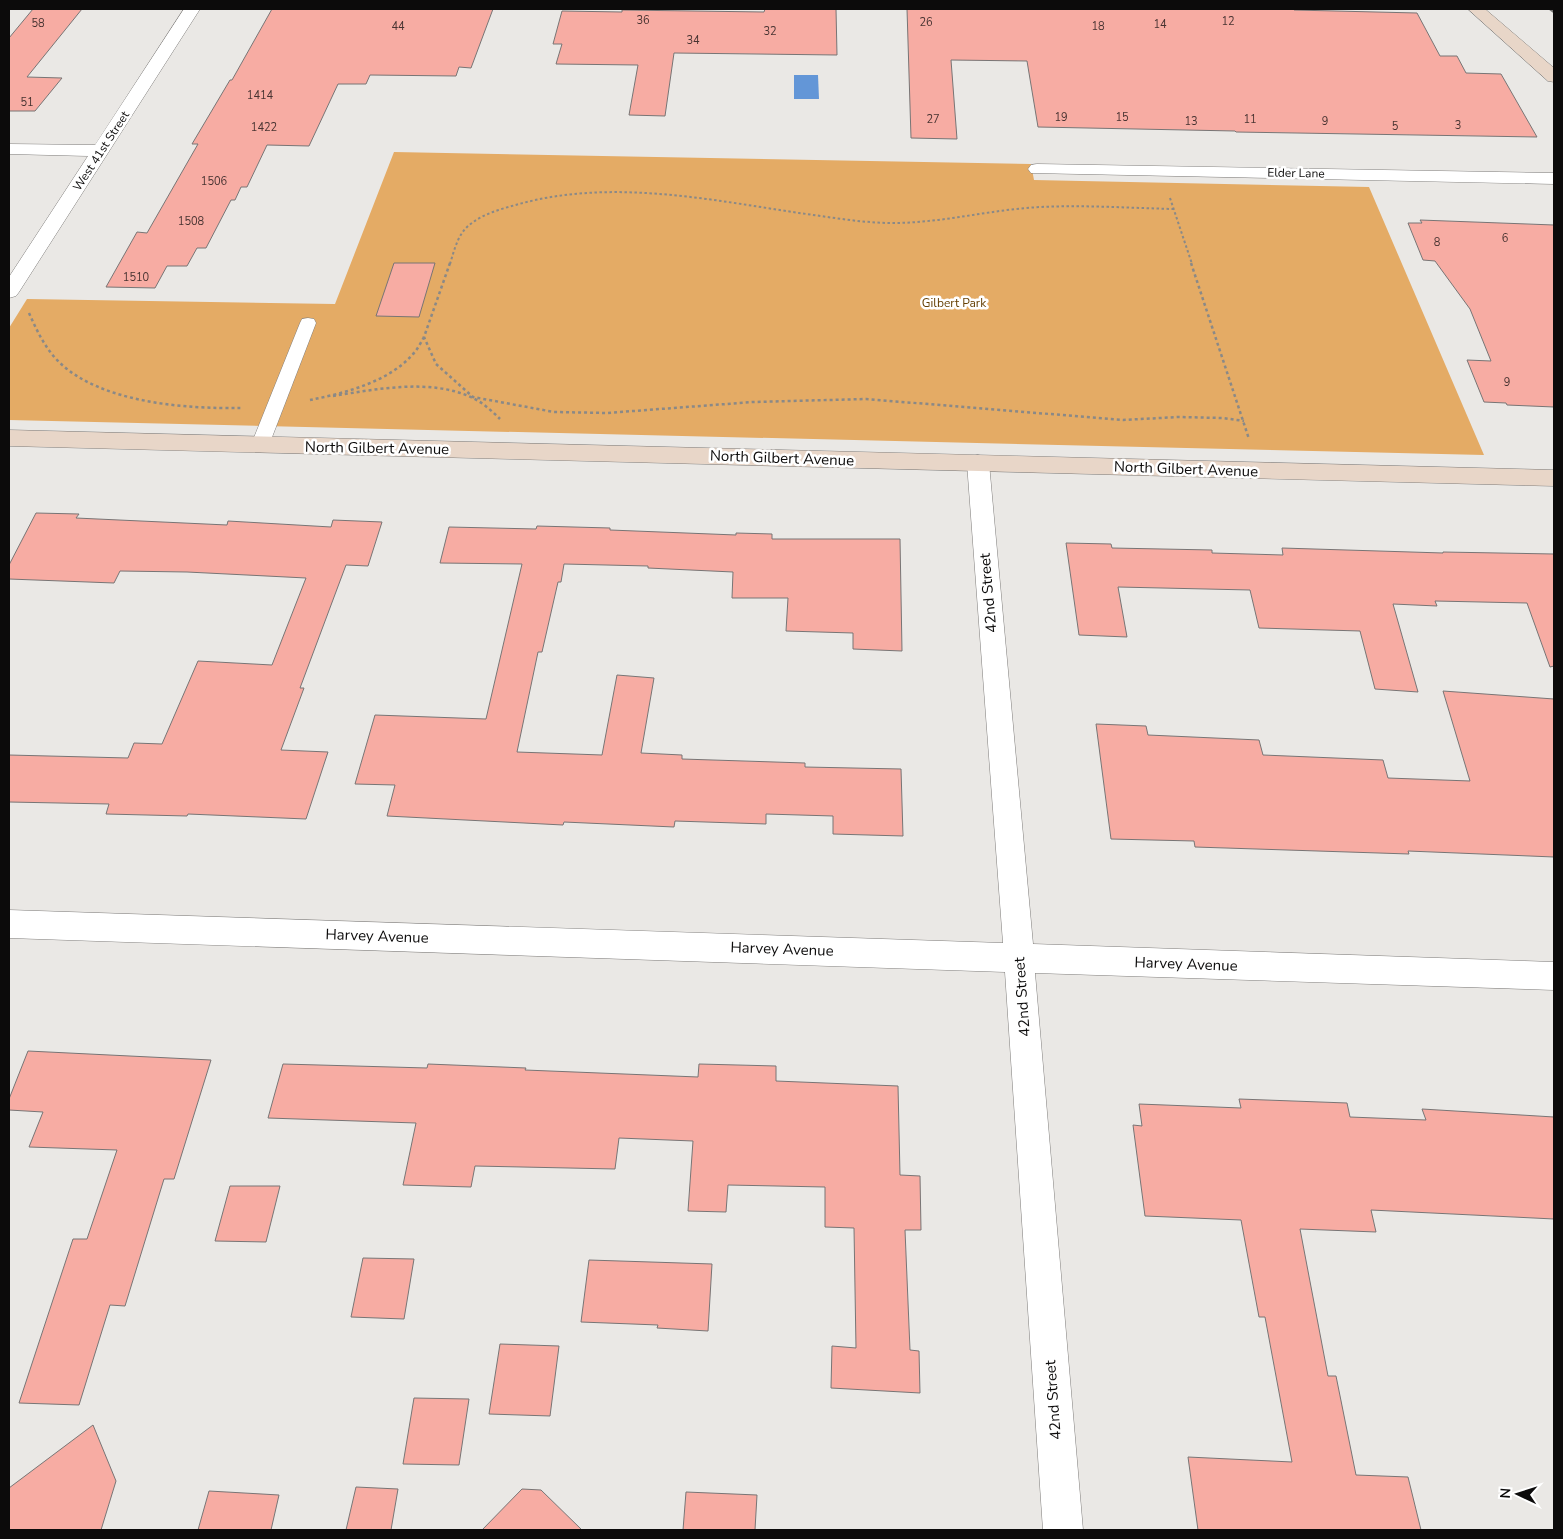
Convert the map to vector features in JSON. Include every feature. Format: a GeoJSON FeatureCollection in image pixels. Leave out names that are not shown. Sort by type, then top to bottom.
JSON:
{"type":"FeatureCollection","features":[{"type":"Feature","properties":{"kind":"street","name":"West 41st Street"},"geometry":{"type":"LineString","coordinates":[[13,286],[192,9]]}},
{"type":"Feature","properties":{"kind":"street"},"geometry":{"type":"LineString","coordinates":[[1476,9],[1554,77]]}},
{"type":"Feature","properties":{"kind":"street"},"geometry":{"type":"LineString","coordinates":[[9,149],[101,151]]}},
{"type":"Feature","properties":{"kind":"street","name":"Elder Lane"},"geometry":{"type":"LineString","coordinates":[[1037,169],[1554,179]]}},
{"type":"Feature","properties":{"kind":"street","name":"North Gilbert Avenue"},"geometry":{"type":"LineString","coordinates":[[9,438],[1554,478]]}},
{"type":"Feature","properties":{"kind":"street","name":"42nd Street"},"geometry":{"type":"LineString","coordinates":[[978,463],[1019,958],[1063,1530]]}},
{"type":"Feature","properties":{"kind":"street","name":"Harvey Avenue"},"geometry":{"type":"LineString","coordinates":[[9,924],[1554,976]]}},
{"type":"Feature","properties":{"kind":"lane"},"geometry":{"type":"LineString","coordinates":[[260,445],[308,323]]}},
{"type":"Feature","properties":{"kind":"path"},"geometry":{"type":"LineString","coordinates":[[1162,171],[1259,471]]}},
{"type":"Feature","properties":{"kind":"path"},"geometry":{"type":"LineString","coordinates":[[326,397],[389,372],[413,354],[424,337],[459,237],[465,227],[491,212],[523,201],[554,195],[586,192],[655,195],[712,200],[860,222],[896,223],[1008,210],[1052,207],[1174,208]]}},
{"type":"Feature","properties":{"kind":"path"},"geometry":{"type":"LineString","coordinates":[[13,286],[46,348],[66,369],[95,386],[132,398],[182,405],[235,408],[276,405],[368,391],[405,388],[451,390],[473,397],[554,412],[607,413],[763,401],[866,400],[1123,420],[1178,417],[1223,418],[1244,421]]}},
{"type":"Feature","properties":{"kind":"path"},"geometry":{"type":"LineString","coordinates":[[424,337],[436,364],[473,397]]}},
{"type":"Feature","properties":{"kind":"green space","name":"Gilbert Park"},"geometry":{"type":"Polygon","coordinates":[[[394,152],[1031,164],[1034,180],[1369,187],[1484,455],[9,420],[9,328],[27,299],[335,304],[394,152]]]}},
{"type":"Feature","properties":{"kind":"water"},"geometry":{"type":"Polygon","coordinates":[[[794,75],[818,75],[819,99],[794,99],[794,75]]]}},
{"type":"Feature","properties":{"kind":"building"},"geometry":{"type":"Polygon","coordinates":[[[33,9],[82,9],[27,77],[62,78],[35,111],[9,111],[9,38],[33,9]]]}},
{"type":"Feature","properties":{"kind":"building"},"geometry":{"type":"Polygon","coordinates":[[[272,9],[493,9],[471,68],[459,67],[456,76],[370,75],[366,84],[338,84],[309,146],[267,145],[247,187],[241,187],[235,200],[231,200],[206,248],[197,248],[187,266],[167,266],[155,288],[106,287],[137,232],[147,233],[198,144],[192,144],[230,80],[232,80],[272,9]]]}},
{"type":"Feature","properties":{"kind":"building"},"geometry":{"type":"Polygon","coordinates":[[[765,9],[836,9],[837,55],[674,53],[665,116],[629,115],[638,65],[556,64],[562,44],[553,44],[562,11],[764,12],[765,9]]]}},
{"type":"Feature","properties":{"kind":"building"},"geometry":{"type":"Polygon","coordinates":[[[907,9],[1293,9],[1417,13],[1440,56],[1457,56],[1466,73],[1501,74],[1537,137],[1038,127],[1027,61],[951,60],[957,139],[911,138],[907,9]]]}},
{"type":"Feature","properties":{"kind":"building"},"geometry":{"type":"Polygon","coordinates":[[[1420,220],[1554,225],[1554,407],[1484,402],[1467,360],[1491,361],[1470,309],[1435,261],[1423,260],[1408,223],[1422,223],[1420,220]]]}},
{"type":"Feature","properties":{"kind":"building"},"geometry":{"type":"Polygon","coordinates":[[[394,263],[435,263],[419,317],[376,316],[394,263]]]}},
{"type":"Feature","properties":{"kind":"building"},"geometry":{"type":"Polygon","coordinates":[[[36,513],[79,514],[76,518],[227,525],[228,521],[331,527],[333,520],[382,522],[368,566],[346,565],[300,688],[304,688],[281,750],[328,752],[306,819],[188,814],[187,816],[106,814],[109,804],[9,802],[9,755],[128,758],[134,743],[162,744],[198,661],[272,665],[306,578],[187,572],[120,571],[114,583],[9,579],[9,565],[36,513]]]}},
{"type":"Feature","properties":{"kind":"building"},"geometry":{"type":"Polygon","coordinates":[[[537,526],[736,535],[736,533],[772,534],[772,539],[900,539],[902,651],[853,649],[853,633],[786,631],[788,598],[732,598],[733,572],[648,568],[648,566],[564,564],[542,652],[538,652],[517,752],[602,755],[617,675],[654,678],[641,753],[682,755],[682,759],[805,763],[805,767],[901,769],[903,836],[833,834],[833,816],[766,814],[766,824],[675,821],[674,827],[564,822],[563,825],[387,816],[395,785],[355,784],[375,715],[486,719],[522,564],[440,563],[449,527],[536,529],[537,526]]]}},
{"type":"Feature","properties":{"kind":"building"},"geometry":{"type":"Polygon","coordinates":[[[1066,543],[1111,544],[1112,548],[1212,550],[1212,553],[1283,555],[1282,548],[1554,554],[1554,666],[1550,667],[1527,603],[1435,601],[1437,606],[1393,604],[1418,692],[1375,689],[1360,631],[1259,628],[1250,590],[1118,587],[1127,637],[1079,635],[1066,543]]]}},
{"type":"Feature","properties":{"kind":"building"},"geometry":{"type":"Polygon","coordinates":[[[1443,691],[1554,699],[1554,857],[1408,851],[1409,854],[1195,847],[1194,841],[1111,839],[1096,724],[1146,726],[1148,735],[1259,740],[1263,755],[1383,760],[1388,778],[1470,781],[1443,691]]]}},
{"type":"Feature","properties":{"kind":"building"},"geometry":{"type":"Polygon","coordinates":[[[28,1051],[211,1060],[174,1179],[164,1179],[125,1306],[110,1305],[79,1405],[19,1403],[73,1239],[87,1239],[117,1150],[29,1147],[43,1112],[9,1110],[9,1099],[28,1051]]]}},
{"type":"Feature","properties":{"kind":"building"},"geometry":{"type":"Polygon","coordinates":[[[283,1064],[427,1068],[428,1064],[698,1077],[699,1064],[776,1066],[776,1081],[898,1086],[900,1175],[920,1176],[921,1230],[905,1230],[910,1350],[919,1351],[920,1393],[831,1388],[832,1346],[856,1348],[854,1228],[825,1227],[825,1187],[728,1185],[726,1212],[688,1211],[693,1141],[619,1138],[615,1169],[475,1166],[471,1187],[403,1185],[416,1123],[268,1118],[283,1064]]]}},
{"type":"Feature","properties":{"kind":"building"},"geometry":{"type":"Polygon","coordinates":[[[1239,1099],[1347,1103],[1350,1117],[1426,1120],[1422,1109],[1554,1117],[1554,1219],[1371,1210],[1376,1232],[1300,1229],[1328,1376],[1336,1376],[1356,1475],[1408,1477],[1421,1530],[1198,1530],[1188,1457],[1292,1462],[1265,1317],[1259,1317],[1241,1220],[1145,1216],[1133,1125],[1142,1126],[1139,1104],[1241,1108],[1239,1099]]]}},
{"type":"Feature","properties":{"kind":"building"},"geometry":{"type":"Polygon","coordinates":[[[230,1186],[280,1186],[266,1242],[215,1241],[230,1186]]]}},
{"type":"Feature","properties":{"kind":"building"},"geometry":{"type":"Polygon","coordinates":[[[363,1258],[414,1259],[404,1319],[351,1317],[363,1258]]]}},
{"type":"Feature","properties":{"kind":"building"},"geometry":{"type":"Polygon","coordinates":[[[589,1260],[712,1264],[708,1331],[657,1328],[658,1325],[581,1322],[589,1260]]]}},
{"type":"Feature","properties":{"kind":"building"},"geometry":{"type":"Polygon","coordinates":[[[500,1344],[559,1346],[550,1416],[489,1414],[500,1344]]]}},
{"type":"Feature","properties":{"kind":"building"},"geometry":{"type":"Polygon","coordinates":[[[414,1398],[469,1399],[459,1465],[403,1464],[414,1398]]]}},
{"type":"Feature","properties":{"kind":"building"},"geometry":{"type":"Polygon","coordinates":[[[93,1425],[116,1481],[101,1530],[9,1530],[9,1488],[93,1425]]]}},
{"type":"Feature","properties":{"kind":"building"},"geometry":{"type":"Polygon","coordinates":[[[356,1487],[398,1489],[391,1530],[346,1530],[356,1487]]]}},
{"type":"Feature","properties":{"kind":"building"},"geometry":{"type":"Polygon","coordinates":[[[522,1489],[541,1490],[582,1530],[482,1530],[522,1489]]]}},
{"type":"Feature","properties":{"kind":"building"},"geometry":{"type":"Polygon","coordinates":[[[209,1491],[279,1495],[271,1530],[198,1530],[209,1491]]]}},
{"type":"Feature","properties":{"kind":"building"},"geometry":{"type":"Polygon","coordinates":[[[686,1492],[757,1495],[755,1530],[683,1530],[686,1492]]]}},
{"type":"Feature","properties":{"kind":"railway"},"geometry":{"type":"LineString","coordinates":[[1550,9],[1554,12]]}}]}
